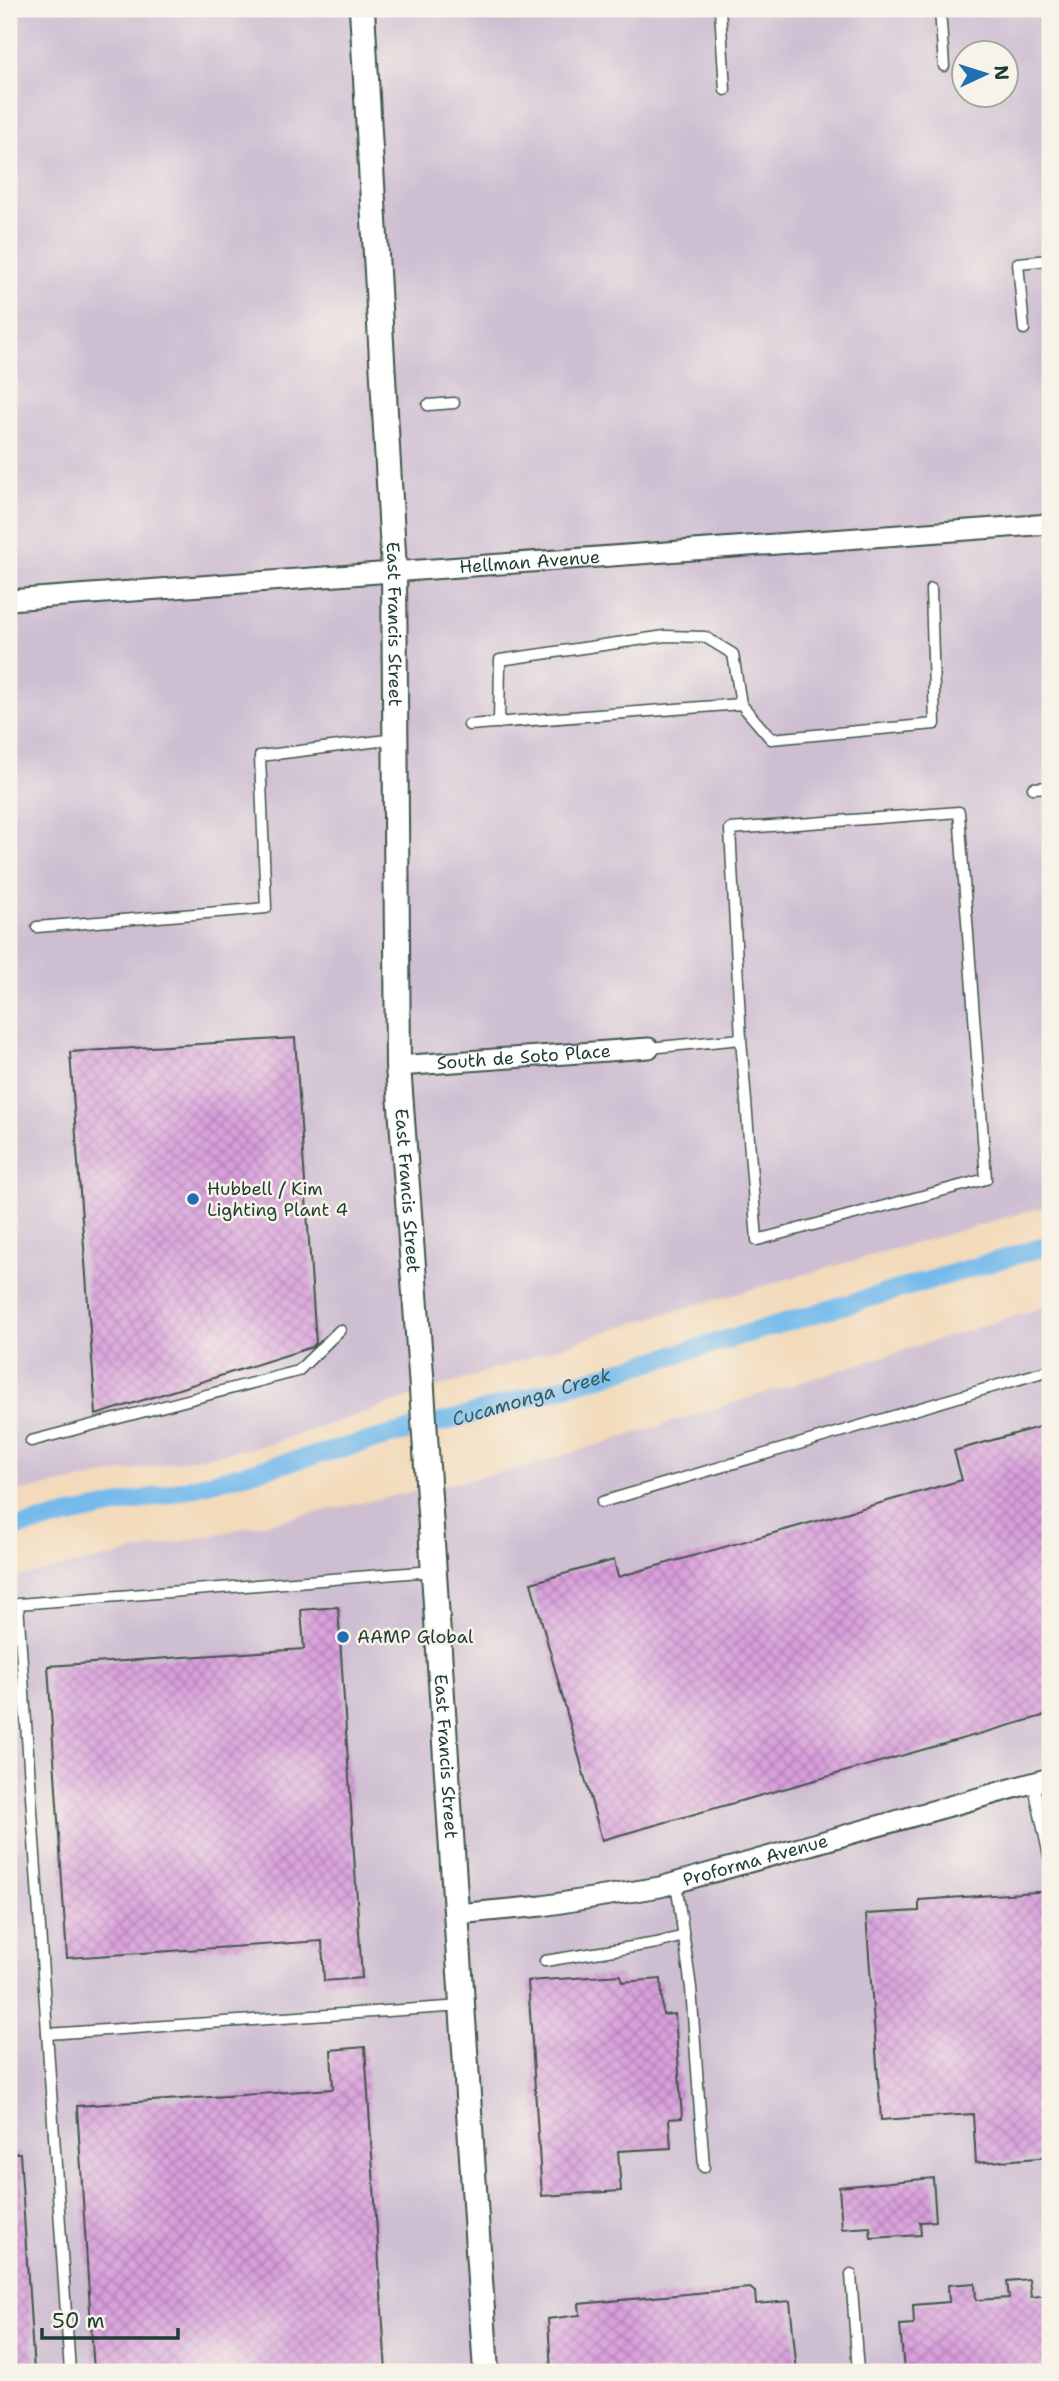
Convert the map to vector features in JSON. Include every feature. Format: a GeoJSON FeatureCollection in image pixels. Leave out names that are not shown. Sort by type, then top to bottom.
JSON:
{"type":"FeatureCollection","features":[{"type":"Feature","properties":{"kind":"street","name":"East Francis Street"},"geometry":{"type":"LineString","coordinates":[[362,9],[394,570],[398,1066],[421,1374],[486,2372]]}},
{"type":"Feature","properties":{"kind":"street","name":"Hellman Avenue"},"geometry":{"type":"LineString","coordinates":[[9,600],[1050,524]]}},
{"type":"Feature","properties":{"kind":"street","name":"South de Soto Place"},"geometry":{"type":"LineString","coordinates":[[398,1066],[649,1048]]}},
{"type":"Feature","properties":{"kind":"street","name":"Proforma Avenue"},"geometry":{"type":"LineString","coordinates":[[457,1914],[542,1906],[676,1882],[1042,1780]]}},
{"type":"Feature","properties":{"kind":"lane"},"geometry":{"type":"LineString","coordinates":[[720,9],[725,90]]}},
{"type":"Feature","properties":{"kind":"lane"},"geometry":{"type":"LineString","coordinates":[[940,9],[944,66]]}},
{"type":"Feature","properties":{"kind":"lane"},"geometry":{"type":"LineString","coordinates":[[1024,330],[1017,263],[1050,260]]}},
{"type":"Feature","properties":{"kind":"lane"},"geometry":{"type":"LineString","coordinates":[[428,405],[454,402]]}},
{"type":"Feature","properties":{"kind":"lane"},"geometry":{"type":"LineString","coordinates":[[499,723],[500,660],[665,636],[705,637],[733,654],[741,704],[771,739],[935,724],[931,589]]}},
{"type":"Feature","properties":{"kind":"lane"},"geometry":{"type":"LineString","coordinates":[[469,725],[741,704]]}},
{"type":"Feature","properties":{"kind":"lane"},"geometry":{"type":"LineString","coordinates":[[37,927],[266,908],[260,756],[395,739]]}},
{"type":"Feature","properties":{"kind":"lane"},"geometry":{"type":"LineString","coordinates":[[1033,788],[1050,787]]}},
{"type":"Feature","properties":{"kind":"lane"},"geometry":{"type":"LineString","coordinates":[[959,812],[986,1180],[757,1240],[741,1039],[730,829],[959,812]]}},
{"type":"Feature","properties":{"kind":"lane"},"geometry":{"type":"LineString","coordinates":[[649,1048],[741,1039]]}},
{"type":"Feature","properties":{"kind":"lane"},"geometry":{"type":"LineString","coordinates":[[31,1441],[298,1371],[340,1330]]}},
{"type":"Feature","properties":{"kind":"lane"},"geometry":{"type":"LineString","coordinates":[[602,1502],[1050,1370]]}},
{"type":"Feature","properties":{"kind":"lane"},"geometry":{"type":"LineString","coordinates":[[70,2372],[18,1604],[433,1571]]}},
{"type":"Feature","properties":{"kind":"lane"},"geometry":{"type":"LineString","coordinates":[[1042,1780],[1049,1856]]}},
{"type":"Feature","properties":{"kind":"lane"},"geometry":{"type":"LineString","coordinates":[[676,1882],[691,1988],[704,2167]]}},
{"type":"Feature","properties":{"kind":"lane"},"geometry":{"type":"LineString","coordinates":[[545,1961],[657,1943],[684,1936]]}},
{"type":"Feature","properties":{"kind":"lane"},"geometry":{"type":"LineString","coordinates":[[47,2034],[463,2006]]}},
{"type":"Feature","properties":{"kind":"lane"},"geometry":{"type":"LineString","coordinates":[[850,2274],[858,2372]]}},
{"type":"Feature","properties":{"kind":"shaded area"},"geometry":{"type":"Polygon","coordinates":[[[9,9],[1050,9],[1050,1205],[633,1323],[267,1445],[9,1493],[9,9]]]}},
{"type":"Feature","properties":{"kind":"shaded area"},"geometry":{"type":"Polygon","coordinates":[[[1050,1305],[1050,2372],[9,2372],[9,1579],[526,1467],[1050,1305]]]}},
{"type":"Feature","properties":{"kind":"building","name":"Hubbell / Kim Lighting Plant 4"},"geometry":{"type":"Polygon","coordinates":[[[295,1038],[316,1343],[312,1347],[96,1415],[70,1052],[295,1038]]]}},
{"type":"Feature","properties":{"kind":"building"},"geometry":{"type":"Polygon","coordinates":[[[1046,1425],[1050,1440],[1050,1714],[602,1840],[531,1583],[614,1560],[618,1577],[962,1480],[954,1451],[1046,1425]]]}},
{"type":"Feature","properties":{"kind":"building"},"geometry":{"type":"Polygon","coordinates":[[[338,1607],[362,1978],[324,1981],[322,1941],[67,1958],[48,1666],[304,1649],[301,1610],[338,1607]]]}},
{"type":"Feature","properties":{"kind":"building"},"geometry":{"type":"Polygon","coordinates":[[[1050,1891],[1050,2157],[976,2163],[973,2114],[881,2120],[866,1914],[919,1911],[919,1900],[1050,1891]]]}},
{"type":"Feature","properties":{"kind":"building"},"geometry":{"type":"Polygon","coordinates":[[[621,1975],[622,1982],[661,1979],[663,2015],[675,2014],[682,2118],[669,2119],[671,2148],[618,2151],[621,2191],[542,2196],[528,1981],[621,1975]]]}},
{"type":"Feature","properties":{"kind":"building"},"geometry":{"type":"Polygon","coordinates":[[[365,2047],[386,2372],[94,2372],[77,2106],[333,2089],[331,2050],[365,2047]]]}},
{"type":"Feature","properties":{"kind":"building"},"geometry":{"type":"Polygon","coordinates":[[[9,2153],[20,2153],[34,2372],[9,2372],[9,2153]]]}},
{"type":"Feature","properties":{"kind":"building"},"geometry":{"type":"Polygon","coordinates":[[[933,2178],[936,2221],[920,2222],[921,2235],[871,2238],[870,2227],[842,2229],[839,2187],[933,2178]]]}},
{"type":"Feature","properties":{"kind":"building"},"geometry":{"type":"Polygon","coordinates":[[[1029,2279],[1031,2297],[1050,2295],[1050,2372],[904,2372],[900,2325],[914,2324],[913,2305],[949,2302],[948,2285],[975,2283],[976,2300],[1009,2298],[1007,2281],[1029,2279]]]}},
{"type":"Feature","properties":{"kind":"building"},"geometry":{"type":"Polygon","coordinates":[[[750,2288],[755,2292],[756,2304],[790,2301],[797,2372],[551,2372],[548,2319],[580,2315],[579,2304],[750,2288]]]}},
{"type":"Feature","properties":{"kind":"waterway","name":"Cucamonga Creek"},"geometry":{"type":"LineString","coordinates":[[9,1529],[163,1495],[465,1416],[1050,1245]]}},
{"type":"Feature","properties":{"kind":"place","name":"Hubbell / Kim Lighting Plant 4"},"geometry":{"type":"Point","coordinates":[193,1199]}},
{"type":"Feature","properties":{"kind":"place","name":"AAMP Global"},"geometry":{"type":"Point","coordinates":[343,1637]}}]}
